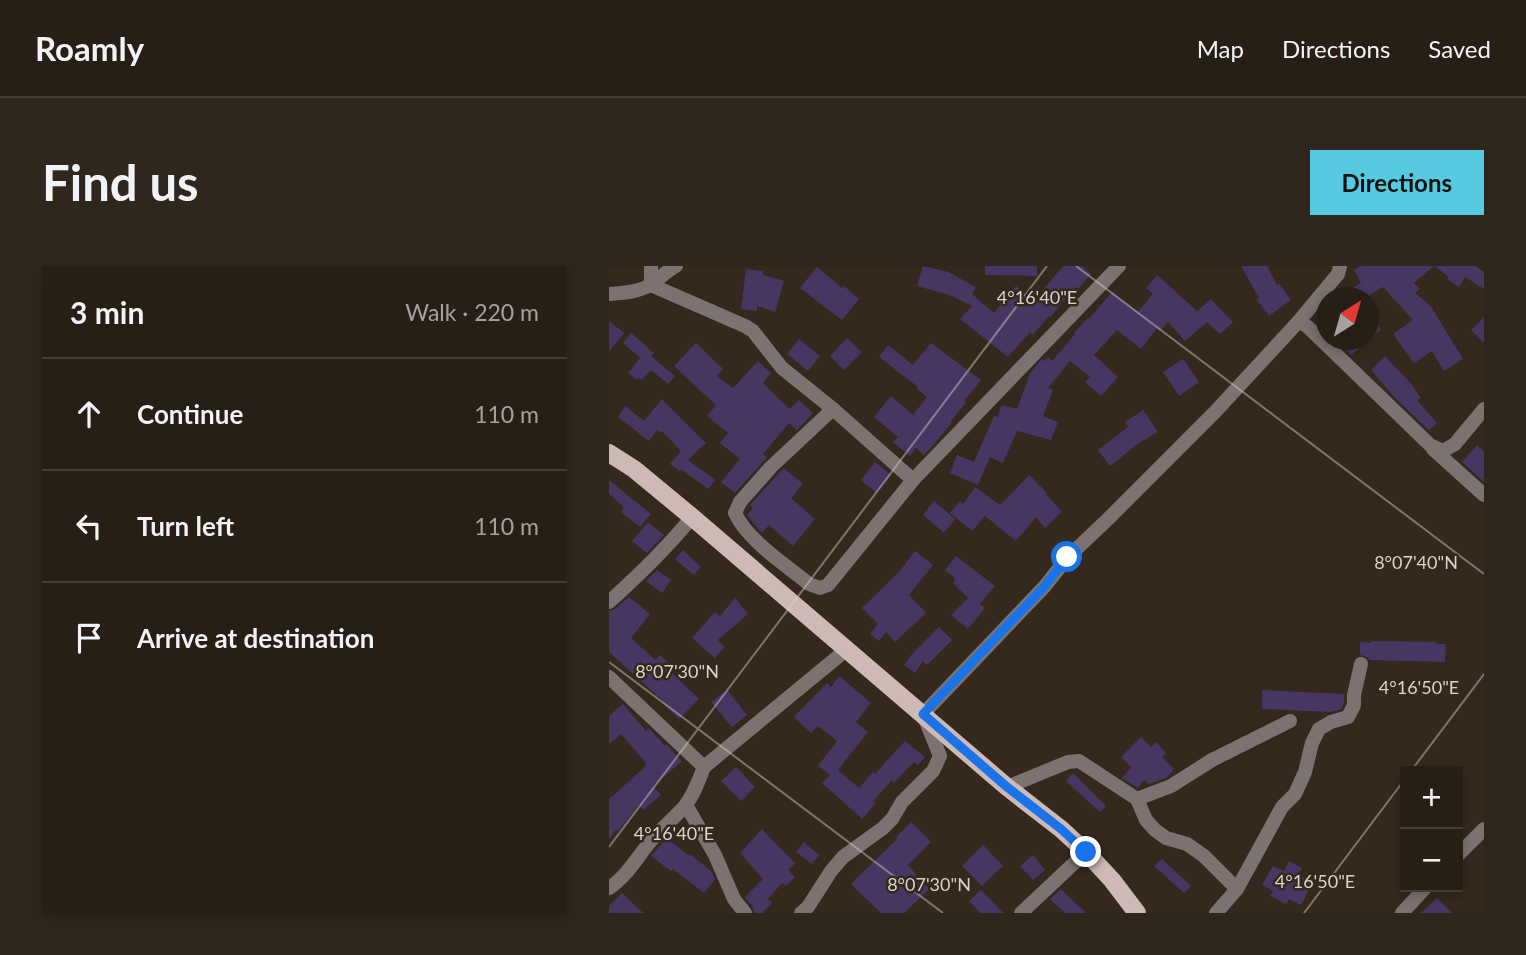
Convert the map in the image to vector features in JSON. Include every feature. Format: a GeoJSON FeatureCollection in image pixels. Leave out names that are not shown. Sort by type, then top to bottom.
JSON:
{"type":"FeatureCollection","features":[{"type":"Feature","properties":{"kind":"main road"},"geometry":{"type":"LineString","coordinates":[[609,453],[692,517],[1007,787],[1061,829],[1112,880],[1137,913]]}},
{"type":"Feature","properties":{"kind":"street"},"geometry":{"type":"LineString","coordinates":[[651,285],[652,266]]}},
{"type":"Feature","properties":{"kind":"street"},"geometry":{"type":"LineString","coordinates":[[609,294],[651,285],[676,266]]}},
{"type":"Feature","properties":{"kind":"street"},"geometry":{"type":"LineString","coordinates":[[833,409],[771,467],[740,502],[735,513],[740,524],[754,538],[809,584],[820,588],[828,585],[913,480],[1119,266]]}},
{"type":"Feature","properties":{"kind":"street"},"geometry":{"type":"LineString","coordinates":[[801,913],[843,857],[883,828],[902,802],[933,771],[940,756],[923,714],[1045,586],[1067,557],[1205,421],[1299,321],[1338,274],[1339,266]]}},
{"type":"Feature","properties":{"kind":"street"},"geometry":{"type":"LineString","coordinates":[[651,285],[753,331],[782,368],[913,480]]}},
{"type":"Feature","properties":{"kind":"street"},"geometry":{"type":"LineString","coordinates":[[1299,321],[1484,495]]}},
{"type":"Feature","properties":{"kind":"street"},"geometry":{"type":"LineString","coordinates":[[1430,446],[1443,451],[1455,444],[1484,409]]}},
{"type":"Feature","properties":{"kind":"street"},"geometry":{"type":"LineString","coordinates":[[609,602],[646,569],[692,517]]}},
{"type":"Feature","properties":{"kind":"street"},"geometry":{"type":"LineString","coordinates":[[737,555],[754,538]]}},
{"type":"Feature","properties":{"kind":"street"},"geometry":{"type":"LineString","coordinates":[[609,888],[615,885],[650,842],[686,805],[704,767],[846,650]]}},
{"type":"Feature","properties":{"kind":"street"},"geometry":{"type":"LineString","coordinates":[[1216,913],[1237,889],[1282,807],[1295,794],[1319,729],[1348,717],[1354,705],[1361,664]]}},
{"type":"Feature","properties":{"kind":"street"},"geometry":{"type":"LineString","coordinates":[[609,677],[704,767]]}},
{"type":"Feature","properties":{"kind":"street"},"geometry":{"type":"LineString","coordinates":[[1137,799],[1171,786],[1212,760],[1290,721]]}},
{"type":"Feature","properties":{"kind":"street"},"geometry":{"type":"LineString","coordinates":[[1007,787],[1068,762],[1079,761],[1137,799],[1146,820],[1155,830],[1166,838],[1187,844],[1204,856],[1237,889]]}},
{"type":"Feature","properties":{"kind":"street"},"geometry":{"type":"LineString","coordinates":[[686,805],[715,855],[734,899],[745,913]]}},
{"type":"Feature","properties":{"kind":"street"},"geometry":{"type":"LineString","coordinates":[[1463,851],[1481,836]]}},
{"type":"Feature","properties":{"kind":"street"},"geometry":{"type":"LineString","coordinates":[[1021,913],[1086,852]]}},
{"type":"Feature","properties":{"kind":"street"},"geometry":{"type":"LineString","coordinates":[[1402,913],[1421,892]]}},
{"type":"Feature","properties":{"kind":"building"},"geometry":{"type":"Polygon","coordinates":[[[923,266],[948,272],[976,287],[972,294],[994,313],[1016,286],[1034,301],[1063,266],[1082,266],[1091,274],[1078,289],[1076,287],[1068,295],[1033,335],[1030,332],[1008,357],[960,319],[972,306],[949,295],[917,286],[923,266]]]}},
{"type":"Feature","properties":{"kind":"building"},"geometry":{"type":"Polygon","coordinates":[[[985,266],[1037,266],[1037,276],[985,275],[985,266]]]}},
{"type":"Feature","properties":{"kind":"building"},"geometry":{"type":"Polygon","coordinates":[[[1241,266],[1267,266],[1277,285],[1279,284],[1291,300],[1269,316],[1257,300],[1259,298],[1241,266]]]}},
{"type":"Feature","properties":{"kind":"building"},"geometry":{"type":"Polygon","coordinates":[[[1361,266],[1434,266],[1414,283],[1420,289],[1415,293],[1430,305],[1463,359],[1444,371],[1432,351],[1414,363],[1393,334],[1413,320],[1383,287],[1379,289],[1379,287],[1354,287],[1361,283],[1354,270],[1361,266]]]}},
{"type":"Feature","properties":{"kind":"building"},"geometry":{"type":"Polygon","coordinates":[[[1434,266],[1475,266],[1484,272],[1484,289],[1465,277],[1459,287],[1434,266]]]}},
{"type":"Feature","properties":{"kind":"building"},"geometry":{"type":"Polygon","coordinates":[[[817,267],[859,299],[842,320],[800,288],[817,267]]]}},
{"type":"Feature","properties":{"kind":"building"},"geometry":{"type":"Polygon","coordinates":[[[746,269],[763,271],[763,275],[784,281],[775,312],[757,306],[757,311],[741,309],[746,269]]]}},
{"type":"Feature","properties":{"kind":"building"},"geometry":{"type":"Polygon","coordinates":[[[1157,275],[1197,311],[1211,299],[1233,322],[1220,334],[1207,322],[1185,341],[1168,322],[1160,331],[1157,328],[1141,349],[1117,330],[1094,355],[1118,377],[1101,396],[1085,382],[1090,377],[1070,361],[1048,388],[1053,390],[1043,416],[1058,422],[1051,440],[1017,431],[1003,463],[990,457],[978,485],[950,473],[957,455],[974,462],[994,416],[998,417],[1001,405],[1017,409],[1030,373],[1042,359],[1045,361],[1048,357],[1052,361],[1112,292],[1138,312],[1153,294],[1146,288],[1157,275]]]}},
{"type":"Feature","properties":{"kind":"building"},"geometry":{"type":"Polygon","coordinates":[[[1484,317],[1484,343],[1471,330],[1484,317]]]}},
{"type":"Feature","properties":{"kind":"building"},"geometry":{"type":"Polygon","coordinates":[[[609,321],[624,333],[609,352],[609,321]]]}},
{"type":"Feature","properties":{"kind":"building"},"geometry":{"type":"Polygon","coordinates":[[[631,333],[654,353],[651,356],[675,376],[668,384],[651,370],[642,380],[637,380],[628,373],[640,358],[623,343],[631,333]]]}},
{"type":"Feature","properties":{"kind":"building"},"geometry":{"type":"Polygon","coordinates":[[[847,338],[862,352],[844,370],[830,356],[847,338]]]}},
{"type":"Feature","properties":{"kind":"building"},"geometry":{"type":"Polygon","coordinates":[[[799,339],[820,356],[808,371],[787,354],[799,339]]]}},
{"type":"Feature","properties":{"kind":"building"},"geometry":{"type":"Polygon","coordinates":[[[696,343],[723,369],[717,376],[733,388],[758,361],[771,373],[763,383],[790,409],[799,400],[813,413],[797,430],[789,423],[763,454],[767,457],[735,493],[721,482],[740,459],[720,443],[728,433],[707,416],[716,405],[674,366],[696,343]]]}},
{"type":"Feature","properties":{"kind":"building"},"geometry":{"type":"Polygon","coordinates":[[[931,343],[981,380],[952,422],[924,455],[916,448],[910,456],[893,442],[898,437],[874,417],[891,396],[913,415],[927,397],[879,357],[888,345],[913,365],[931,343]]]}},
{"type":"Feature","properties":{"kind":"building"},"geometry":{"type":"Polygon","coordinates":[[[1385,356],[1412,385],[1421,398],[1417,400],[1437,423],[1429,430],[1396,399],[1371,370],[1385,356]]]}},
{"type":"Feature","properties":{"kind":"building"},"geometry":{"type":"Polygon","coordinates":[[[1183,359],[1199,382],[1179,396],[1163,372],[1183,359]]]}},
{"type":"Feature","properties":{"kind":"building"},"geometry":{"type":"Polygon","coordinates":[[[662,399],[706,443],[688,460],[715,480],[708,489],[670,464],[681,451],[662,431],[661,433],[657,430],[649,441],[618,417],[625,406],[644,421],[662,399]]]}},
{"type":"Feature","properties":{"kind":"building"},"geometry":{"type":"Polygon","coordinates":[[[1143,410],[1158,432],[1110,466],[1098,450],[1128,427],[1125,422],[1143,410]]]}},
{"type":"Feature","properties":{"kind":"building"},"geometry":{"type":"Polygon","coordinates":[[[1477,445],[1484,452],[1484,482],[1462,462],[1477,445]]]}},
{"type":"Feature","properties":{"kind":"building"},"geometry":{"type":"Polygon","coordinates":[[[875,462],[891,475],[876,493],[861,480],[875,462]]]}},
{"type":"Feature","properties":{"kind":"building"},"geometry":{"type":"Polygon","coordinates":[[[784,468],[803,484],[791,498],[815,519],[793,546],[769,525],[762,533],[747,515],[753,508],[750,505],[784,468]]]}},
{"type":"Feature","properties":{"kind":"building"},"geometry":{"type":"Polygon","coordinates":[[[1029,475],[1062,512],[1045,528],[1036,517],[1016,541],[985,516],[972,531],[950,513],[960,501],[963,504],[975,487],[1000,505],[1029,475]]]}},
{"type":"Feature","properties":{"kind":"building"},"geometry":{"type":"Polygon","coordinates":[[[609,480],[651,514],[640,527],[621,512],[624,507],[609,494],[609,480]]]}},
{"type":"Feature","properties":{"kind":"building"},"geometry":{"type":"Polygon","coordinates":[[[934,501],[955,519],[944,533],[923,515],[934,501]]]}},
{"type":"Feature","properties":{"kind":"building"},"geometry":{"type":"Polygon","coordinates":[[[648,522],[664,535],[647,553],[632,541],[648,522]]]}},
{"type":"Feature","properties":{"kind":"building"},"geometry":{"type":"Polygon","coordinates":[[[683,550],[701,567],[694,575],[675,559],[683,550]]]}},
{"type":"Feature","properties":{"kind":"building"},"geometry":{"type":"Polygon","coordinates":[[[915,551],[933,565],[909,595],[926,613],[895,642],[886,632],[879,641],[870,634],[878,624],[862,608],[899,572],[915,551]]]}},
{"type":"Feature","properties":{"kind":"building"},"geometry":{"type":"Polygon","coordinates":[[[956,556],[995,586],[980,604],[985,608],[968,629],[951,615],[968,598],[953,583],[955,578],[945,570],[956,556]]]}},
{"type":"Feature","properties":{"kind":"building"},"geometry":{"type":"Polygon","coordinates":[[[657,570],[671,580],[662,593],[646,581],[657,570]]]}},
{"type":"Feature","properties":{"kind":"building"},"geometry":{"type":"Polygon","coordinates":[[[629,597],[650,614],[631,638],[655,660],[660,655],[675,669],[672,673],[699,699],[679,719],[609,652],[609,611],[629,597]]]}},
{"type":"Feature","properties":{"kind":"building"},"geometry":{"type":"Polygon","coordinates":[[[735,598],[748,614],[718,640],[725,647],[715,658],[692,638],[715,612],[720,616],[735,598]]]}},
{"type":"Feature","properties":{"kind":"building"},"geometry":{"type":"Polygon","coordinates":[[[939,627],[952,640],[927,665],[923,661],[915,673],[904,665],[939,627]]]}},
{"type":"Feature","properties":{"kind":"building"},"geometry":{"type":"Polygon","coordinates":[[[1360,642],[1446,644],[1445,662],[1370,660],[1360,655],[1360,642]]]}},
{"type":"Feature","properties":{"kind":"building"},"geometry":{"type":"Polygon","coordinates":[[[839,676],[871,703],[856,722],[868,732],[838,770],[859,788],[905,741],[925,757],[918,765],[914,762],[894,783],[892,780],[873,801],[876,803],[862,819],[822,783],[830,775],[818,766],[837,741],[818,726],[811,733],[794,717],[827,683],[831,687],[839,676]]]}},
{"type":"Feature","properties":{"kind":"building"},"geometry":{"type":"Polygon","coordinates":[[[727,690],[747,715],[732,727],[711,702],[727,690]]]}},
{"type":"Feature","properties":{"kind":"building"},"geometry":{"type":"Polygon","coordinates":[[[1262,690],[1344,694],[1344,703],[1341,709],[1331,712],[1262,709],[1262,690]]]}},
{"type":"Feature","properties":{"kind":"building"},"geometry":{"type":"Polygon","coordinates":[[[623,704],[646,731],[649,728],[682,761],[653,786],[661,795],[643,810],[639,805],[609,839],[609,799],[646,766],[621,734],[609,744],[609,716],[623,704]]]}},
{"type":"Feature","properties":{"kind":"building"},"geometry":{"type":"Polygon","coordinates":[[[1141,737],[1151,747],[1156,742],[1166,753],[1162,757],[1174,769],[1166,778],[1149,784],[1144,780],[1138,788],[1122,778],[1131,767],[1121,757],[1141,737]]]}},
{"type":"Feature","properties":{"kind":"building"},"geometry":{"type":"Polygon","coordinates":[[[736,767],[755,787],[741,801],[721,781],[736,767]]]}},
{"type":"Feature","properties":{"kind":"building"},"geometry":{"type":"Polygon","coordinates":[[[1073,773],[1106,806],[1100,812],[1066,781],[1073,773]]]}},
{"type":"Feature","properties":{"kind":"building"},"geometry":{"type":"Polygon","coordinates":[[[911,822],[931,842],[908,865],[929,889],[904,913],[881,913],[851,884],[911,822]]]}},
{"type":"Feature","properties":{"kind":"building"},"geometry":{"type":"Polygon","coordinates":[[[762,829],[795,863],[788,870],[795,877],[786,886],[782,883],[768,899],[772,903],[762,913],[754,913],[745,897],[763,879],[740,853],[762,829]]]}},
{"type":"Feature","properties":{"kind":"building"},"geometry":{"type":"Polygon","coordinates":[[[667,838],[711,871],[715,879],[704,893],[651,856],[667,838]]]}},
{"type":"Feature","properties":{"kind":"building"},"geometry":{"type":"Polygon","coordinates":[[[804,842],[819,855],[812,864],[796,852],[804,842]]]}},
{"type":"Feature","properties":{"kind":"building"},"geometry":{"type":"Polygon","coordinates":[[[983,845],[1003,866],[982,886],[962,866],[983,845]]]}},
{"type":"Feature","properties":{"kind":"building"},"geometry":{"type":"Polygon","coordinates":[[[1033,855],[1045,870],[1033,880],[1020,866],[1033,855]]]}},
{"type":"Feature","properties":{"kind":"building"},"geometry":{"type":"Polygon","coordinates":[[[1162,859],[1191,886],[1184,893],[1154,866],[1162,859]]]}},
{"type":"Feature","properties":{"kind":"building"},"geometry":{"type":"Polygon","coordinates":[[[1289,861],[1302,868],[1298,875],[1313,882],[1301,905],[1289,899],[1286,904],[1270,896],[1273,891],[1262,885],[1273,866],[1284,871],[1289,861]]]}},
{"type":"Feature","properties":{"kind":"building"},"geometry":{"type":"Polygon","coordinates":[[[1061,889],[1086,913],[1065,913],[1050,899],[1061,889]]]}},
{"type":"Feature","properties":{"kind":"building"},"geometry":{"type":"Polygon","coordinates":[[[981,890],[1003,913],[980,913],[969,901],[981,890]]]}},
{"type":"Feature","properties":{"kind":"building"},"geometry":{"type":"Polygon","coordinates":[[[622,893],[643,913],[609,913],[609,906],[622,893]]]}},
{"type":"Feature","properties":{"kind":"building"},"geometry":{"type":"Polygon","coordinates":[[[1437,898],[1452,913],[1421,913],[1437,898]]]}},
{"type":"Feature","properties":{"kind":"route"},"geometry":{"type":"LineString","coordinates":[[1067,557],[1045,586],[923,714],[1086,852]]}}]}
